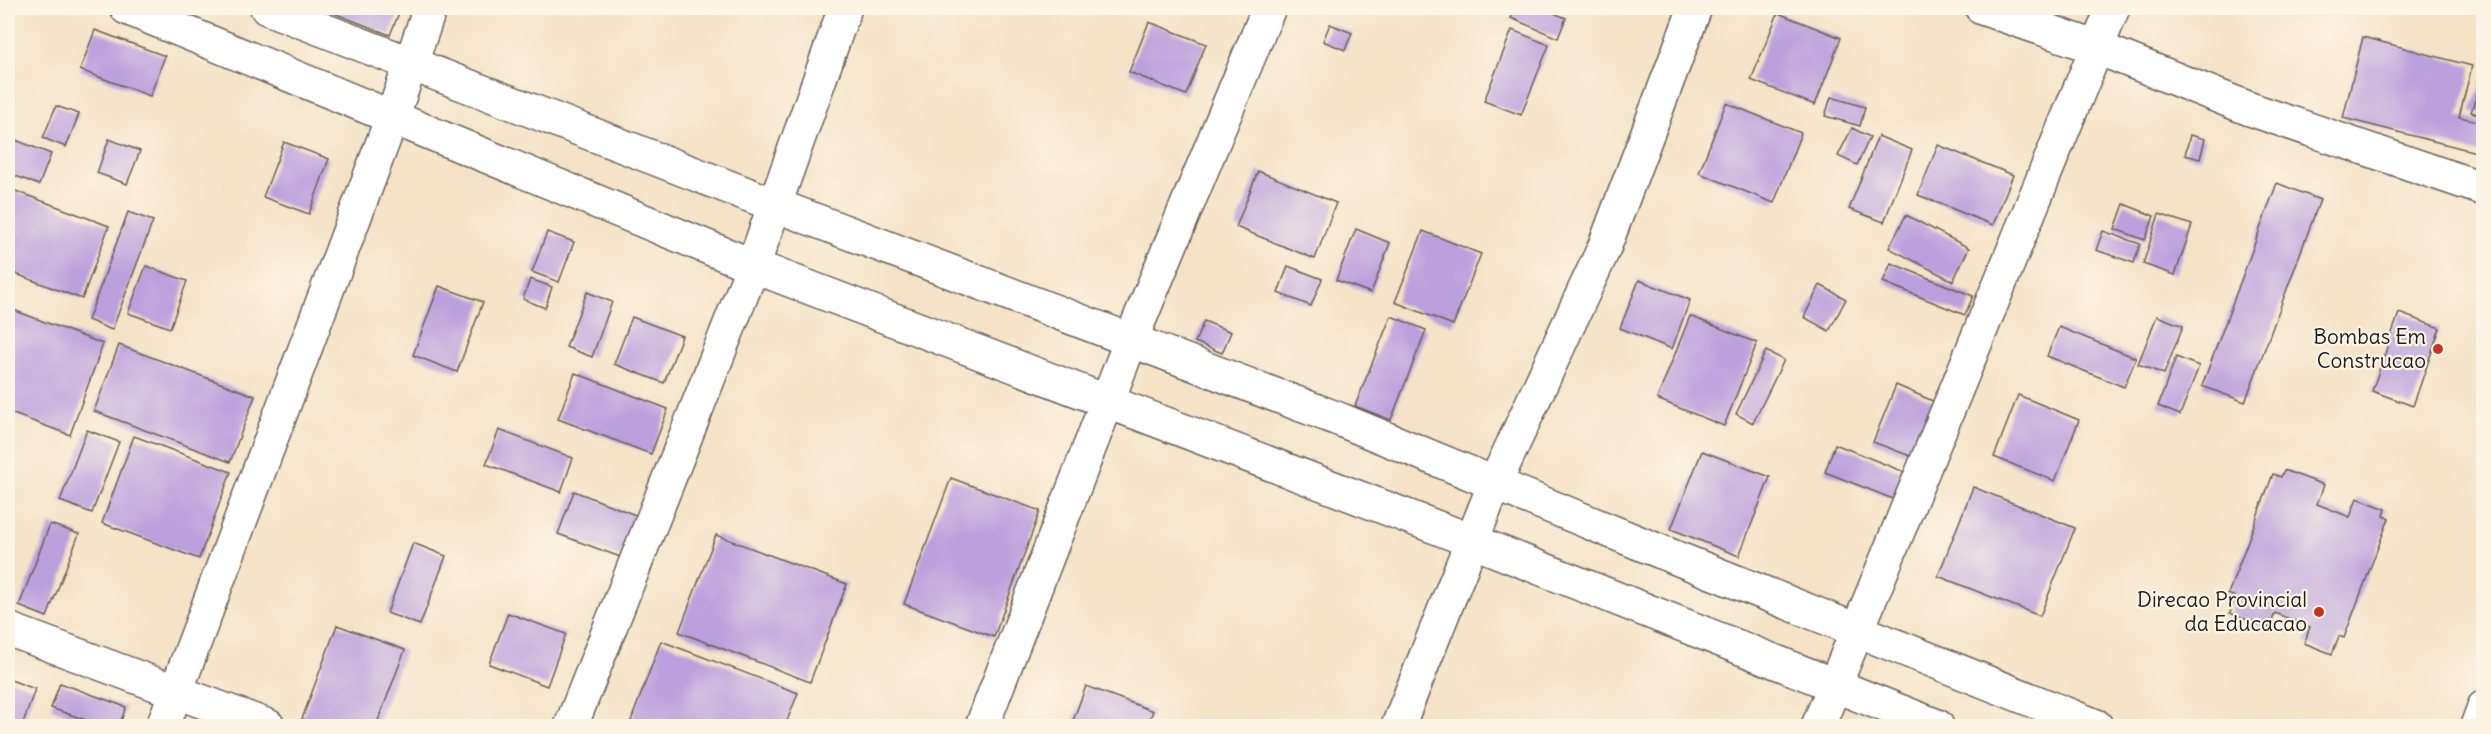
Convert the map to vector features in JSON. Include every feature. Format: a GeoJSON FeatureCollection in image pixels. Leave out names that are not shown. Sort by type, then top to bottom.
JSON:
{"type":"FeatureCollection","features":[{"type":"Feature","properties":{"kind":"street"},"geometry":{"type":"LineString","coordinates":[[127,8],[393,115],[753,266],[1472,541],[1834,687],[1937,726]]}},
{"type":"Feature","properties":{"kind":"street"},"geometry":{"type":"LineString","coordinates":[[267,8],[775,205],[1341,420],[1654,550],[2096,726]]}},
{"type":"Feature","properties":{"kind":"street"},"geometry":{"type":"LineString","coordinates":[[163,726],[393,115],[430,8]]}},
{"type":"Feature","properties":{"kind":"street"},"geometry":{"type":"LineString","coordinates":[[571,726],[753,266],[845,8]]}},
{"type":"Feature","properties":{"kind":"street"},"geometry":{"type":"LineString","coordinates":[[982,726],[1131,340],[1269,8]]}},
{"type":"Feature","properties":{"kind":"street"},"geometry":{"type":"LineString","coordinates":[[1398,726],[1495,483],[1604,248],[1695,8]]}},
{"type":"Feature","properties":{"kind":"street"},"geometry":{"type":"LineString","coordinates":[[1982,8],[2098,48],[2250,109],[2484,189]]}},
{"type":"Feature","properties":{"kind":"street"},"geometry":{"type":"LineString","coordinates":[[1818,726],[2113,8]]}},
{"type":"Feature","properties":{"kind":"street"},"geometry":{"type":"LineString","coordinates":[[8,629],[268,726]]}},
{"type":"Feature","properties":{"kind":"street"},"geometry":{"type":"LineString","coordinates":[[2477,726],[2484,707]]}},
{"type":"Feature","properties":{"kind":"building"},"geometry":{"type":"Polygon","coordinates":[[[321,8],[401,8],[390,35],[321,8]]]}},
{"type":"Feature","properties":{"kind":"building"},"geometry":{"type":"Polygon","coordinates":[[[1516,8],[1541,8],[1566,18],[1558,38],[1511,18],[1516,8]]]}},
{"type":"Feature","properties":{"kind":"building"},"geometry":{"type":"Polygon","coordinates":[[[1778,13],[1841,38],[1815,105],[1751,80],[1778,13]]]}},
{"type":"Feature","properties":{"kind":"building"},"geometry":{"type":"Polygon","coordinates":[[[1149,22],[1206,44],[1186,95],[1129,72],[1149,22]]]}},
{"type":"Feature","properties":{"kind":"building"},"geometry":{"type":"Polygon","coordinates":[[[1330,24],[1352,33],[1345,50],[1323,41],[1330,24]]]}},
{"type":"Feature","properties":{"kind":"building"},"geometry":{"type":"Polygon","coordinates":[[[95,30],[165,56],[150,96],[80,70],[95,30]]]}},
{"type":"Feature","properties":{"kind":"building"},"geometry":{"type":"Polygon","coordinates":[[[1512,30],[1549,45],[1521,115],[1484,101],[1512,30]]]}},
{"type":"Feature","properties":{"kind":"building"},"geometry":{"type":"Polygon","coordinates":[[[2363,37],[2472,66],[2459,117],[2484,122],[2484,154],[2343,118],[2363,37]]]}},
{"type":"Feature","properties":{"kind":"building"},"geometry":{"type":"Polygon","coordinates":[[[2484,78],[2484,116],[2471,112],[2484,78]]]}},
{"type":"Feature","properties":{"kind":"building"},"geometry":{"type":"Polygon","coordinates":[[[1831,97],[1865,107],[1860,126],[1825,116],[1831,97]]]}},
{"type":"Feature","properties":{"kind":"building"},"geometry":{"type":"Polygon","coordinates":[[[1726,103],[1801,133],[1774,203],[1699,173],[1726,103]]]}},
{"type":"Feature","properties":{"kind":"building"},"geometry":{"type":"Polygon","coordinates":[[[56,106],[79,114],[66,147],[43,138],[56,106]]]}},
{"type":"Feature","properties":{"kind":"building"},"geometry":{"type":"Polygon","coordinates":[[[1852,128],[1870,137],[1857,165],[1838,156],[1852,128]]]}},
{"type":"Feature","properties":{"kind":"building"},"geometry":{"type":"Polygon","coordinates":[[[2190,135],[2205,139],[2200,159],[2185,155],[2190,135]]]}},
{"type":"Feature","properties":{"kind":"building"},"geometry":{"type":"Polygon","coordinates":[[[1878,136],[1912,150],[1884,222],[1849,209],[1878,136]]]}},
{"type":"Feature","properties":{"kind":"building"},"geometry":{"type":"Polygon","coordinates":[[[8,137],[51,154],[39,185],[8,173],[8,137]]]}},
{"type":"Feature","properties":{"kind":"building"},"geometry":{"type":"Polygon","coordinates":[[[109,139],[140,151],[127,184],[97,173],[109,139]]]}},
{"type":"Feature","properties":{"kind":"building"},"geometry":{"type":"Polygon","coordinates":[[[284,142],[329,159],[309,214],[263,197],[284,142]]]}},
{"type":"Feature","properties":{"kind":"building"},"geometry":{"type":"Polygon","coordinates":[[[1938,145],[2013,175],[1993,225],[1918,195],[1938,145]]]}},
{"type":"Feature","properties":{"kind":"building"},"geometry":{"type":"Polygon","coordinates":[[[1258,171],[1336,203],[1315,259],[1236,227],[1258,171]]]}},
{"type":"Feature","properties":{"kind":"building"},"geometry":{"type":"Polygon","coordinates":[[[2277,183],[2320,200],[2245,402],[2202,386],[2277,183]]]}},
{"type":"Feature","properties":{"kind":"building"},"geometry":{"type":"Polygon","coordinates":[[[13,190],[109,226],[82,299],[8,271],[8,204],[13,190]]]}},
{"type":"Feature","properties":{"kind":"building"},"geometry":{"type":"Polygon","coordinates":[[[2124,204],[2154,216],[2145,240],[2115,229],[2124,204]]]}},
{"type":"Feature","properties":{"kind":"building"},"geometry":{"type":"Polygon","coordinates":[[[128,212],[153,221],[112,330],[88,320],[128,212]]]}},
{"type":"Feature","properties":{"kind":"building"},"geometry":{"type":"Polygon","coordinates":[[[2159,214],[2192,225],[2175,275],[2143,264],[2159,214]]]}},
{"type":"Feature","properties":{"kind":"building"},"geometry":{"type":"Polygon","coordinates":[[[1906,215],[1969,248],[1953,281],[1889,248],[1906,215]]]}},
{"type":"Feature","properties":{"kind":"building"},"geometry":{"type":"Polygon","coordinates":[[[1356,229],[1390,243],[1371,293],[1336,280],[1356,229]]]}},
{"type":"Feature","properties":{"kind":"building"},"geometry":{"type":"Polygon","coordinates":[[[1423,231],[1481,254],[1453,325],[1395,302],[1423,231]]]}},
{"type":"Feature","properties":{"kind":"building"},"geometry":{"type":"Polygon","coordinates":[[[2103,231],[2140,244],[2134,263],[2096,250],[2103,231]]]}},
{"type":"Feature","properties":{"kind":"building"},"geometry":{"type":"Polygon","coordinates":[[[547,232],[574,242],[559,282],[532,272],[547,232]]]}},
{"type":"Feature","properties":{"kind":"building"},"geometry":{"type":"Polygon","coordinates":[[[1891,263],[1973,296],[1965,315],[1883,282],[1891,263]]]}},
{"type":"Feature","properties":{"kind":"building"},"geometry":{"type":"Polygon","coordinates":[[[146,266],[187,281],[170,328],[128,313],[146,266]]]}},
{"type":"Feature","properties":{"kind":"building"},"geometry":{"type":"Polygon","coordinates":[[[1288,266],[1322,279],[1311,306],[1278,293],[1288,266]]]}},
{"type":"Feature","properties":{"kind":"building"},"geometry":{"type":"Polygon","coordinates":[[[530,279],[552,287],[545,308],[523,299],[530,279]]]}},
{"type":"Feature","properties":{"kind":"building"},"geometry":{"type":"Polygon","coordinates":[[[1639,280],[1690,300],[1672,349],[1620,328],[1639,280]]]}},
{"type":"Feature","properties":{"kind":"building"},"geometry":{"type":"Polygon","coordinates":[[[1820,285],[1846,299],[1829,331],[1804,317],[1820,285]]]}},
{"type":"Feature","properties":{"kind":"building"},"geometry":{"type":"Polygon","coordinates":[[[439,286],[483,302],[457,372],[413,355],[439,286]]]}},
{"type":"Feature","properties":{"kind":"building"},"geometry":{"type":"Polygon","coordinates":[[[587,292],[612,302],[592,357],[566,347],[587,292]]]}},
{"type":"Feature","properties":{"kind":"building"},"geometry":{"type":"Polygon","coordinates":[[[8,308],[103,344],[70,435],[8,412],[8,308]]]}},
{"type":"Feature","properties":{"kind":"building"},"geometry":{"type":"Polygon","coordinates":[[[2399,313],[2440,328],[2413,406],[2372,391],[2399,313]]]}},
{"type":"Feature","properties":{"kind":"building"},"geometry":{"type":"Polygon","coordinates":[[[1391,316],[1426,330],[1391,420],[1355,406],[1391,316]]]}},
{"type":"Feature","properties":{"kind":"building"},"geometry":{"type":"Polygon","coordinates":[[[1690,316],[1757,343],[1724,426],[1657,399],[1690,316]]]}},
{"type":"Feature","properties":{"kind":"building"},"geometry":{"type":"Polygon","coordinates":[[[2157,316],[2183,326],[2164,374],[2138,364],[2157,316]]]}},
{"type":"Feature","properties":{"kind":"building"},"geometry":{"type":"Polygon","coordinates":[[[632,317],[682,336],[664,383],[614,364],[632,317]]]}},
{"type":"Feature","properties":{"kind":"building"},"geometry":{"type":"Polygon","coordinates":[[[1204,321],[1231,332],[1222,353],[1195,342],[1204,321]]]}},
{"type":"Feature","properties":{"kind":"building"},"geometry":{"type":"Polygon","coordinates":[[[2059,327],[2136,358],[2124,387],[2047,356],[2059,327]]]}},
{"type":"Feature","properties":{"kind":"building"},"geometry":{"type":"Polygon","coordinates":[[[119,345],[255,396],[230,462],[94,411],[119,345]]]}},
{"type":"Feature","properties":{"kind":"building"},"geometry":{"type":"Polygon","coordinates":[[[1766,351],[1784,360],[1753,423],[1736,414],[1766,351]]]}},
{"type":"Feature","properties":{"kind":"building"},"geometry":{"type":"Polygon","coordinates":[[[2176,357],[2199,366],[2180,415],[2158,406],[2176,357]]]}},
{"type":"Feature","properties":{"kind":"building"},"geometry":{"type":"Polygon","coordinates":[[[575,373],[668,409],[651,454],[558,419],[575,373]]]}},
{"type":"Feature","properties":{"kind":"building"},"geometry":{"type":"Polygon","coordinates":[[[1896,385],[1935,402],[1913,457],[1873,442],[1896,385]]]}},
{"type":"Feature","properties":{"kind":"building"},"geometry":{"type":"Polygon","coordinates":[[[2018,395],[2079,420],[2055,481],[1994,457],[2018,395]]]}},
{"type":"Feature","properties":{"kind":"building"},"geometry":{"type":"Polygon","coordinates":[[[87,430],[119,442],[92,513],[60,501],[87,430]]]}},
{"type":"Feature","properties":{"kind":"building"},"geometry":{"type":"Polygon","coordinates":[[[499,430],[573,458],[561,492],[486,464],[499,430]]]}},
{"type":"Feature","properties":{"kind":"building"},"geometry":{"type":"Polygon","coordinates":[[[134,436],[231,472],[199,559],[102,523],[134,436]]]}},
{"type":"Feature","properties":{"kind":"building"},"geometry":{"type":"Polygon","coordinates":[[[1835,444],[1904,472],[1893,499],[1825,472],[1835,444]]]}},
{"type":"Feature","properties":{"kind":"building"},"geometry":{"type":"Polygon","coordinates":[[[1702,451],[1770,477],[1739,556],[1671,529],[1702,451]]]}},
{"type":"Feature","properties":{"kind":"building"},"geometry":{"type":"Polygon","coordinates":[[[2284,470],[2324,485],[2317,504],[2350,517],[2357,498],[2386,509],[2384,516],[2389,518],[2344,638],[2339,636],[2332,654],[2304,643],[2310,627],[2275,613],[2269,628],[2230,613],[2235,597],[2228,594],[2273,474],[2281,477],[2284,470]]]}},
{"type":"Feature","properties":{"kind":"building"},"geometry":{"type":"Polygon","coordinates":[[[951,478],[1040,511],[994,637],[904,604],[951,478]]]}},
{"type":"Feature","properties":{"kind":"building"},"geometry":{"type":"Polygon","coordinates":[[[1973,487],[2075,528],[2040,616],[1938,576],[1973,487]]]}},
{"type":"Feature","properties":{"kind":"building"},"geometry":{"type":"Polygon","coordinates":[[[574,491],[638,516],[623,558],[558,534],[574,491]]]}},
{"type":"Feature","properties":{"kind":"building"},"geometry":{"type":"Polygon","coordinates":[[[50,524],[79,534],[47,617],[19,606],[50,524]]]}},
{"type":"Feature","properties":{"kind":"building"},"geometry":{"type":"Polygon","coordinates":[[[716,535],[847,584],[810,682],[679,632],[716,535]]]}},
{"type":"Feature","properties":{"kind":"building"},"geometry":{"type":"Polygon","coordinates":[[[413,543],[446,556],[420,625],[387,613],[413,543]]]}},
{"type":"Feature","properties":{"kind":"building"},"geometry":{"type":"Polygon","coordinates":[[[508,613],[566,634],[547,686],[489,664],[508,613]]]}},
{"type":"Feature","properties":{"kind":"building"},"geometry":{"type":"Polygon","coordinates":[[[337,625],[405,650],[376,726],[321,726],[302,719],[337,625]]]}},
{"type":"Feature","properties":{"kind":"building"},"geometry":{"type":"Polygon","coordinates":[[[661,641],[798,693],[785,726],[629,726],[661,641]]]}},
{"type":"Feature","properties":{"kind":"building"},"geometry":{"type":"Polygon","coordinates":[[[8,679],[35,689],[22,726],[8,726],[8,679]]]}},
{"type":"Feature","properties":{"kind":"building"},"geometry":{"type":"Polygon","coordinates":[[[60,683],[126,707],[119,726],[103,726],[51,708],[60,683]]]}},
{"type":"Feature","properties":{"kind":"building"},"geometry":{"type":"Polygon","coordinates":[[[1086,686],[1153,711],[1147,726],[1071,726],[1086,686]]]}},
{"type":"Feature","properties":{"kind":"place","name":"Bombas Em Construcao"},"geometry":{"type":"Point","coordinates":[2438,349]}},
{"type":"Feature","properties":{"kind":"place","name":"Direcao Provincial da Educacao"},"geometry":{"type":"Point","coordinates":[2319,612]}}]}
